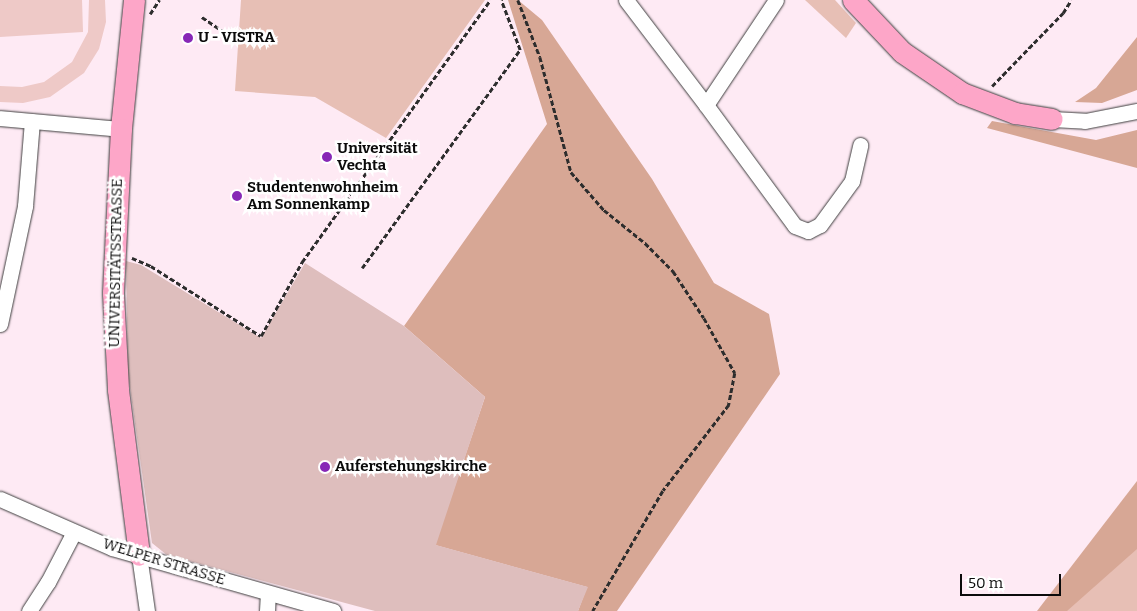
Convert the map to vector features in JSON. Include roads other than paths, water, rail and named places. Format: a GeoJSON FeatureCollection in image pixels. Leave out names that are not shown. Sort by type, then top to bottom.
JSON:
{"type":"FeatureCollection","features":[{"type":"Feature","properties":{"kind":"street","name":"UNIVERSITÄTSSTRASSE"},"geometry":{"type":"LineString","coordinates":[[134,0],[121,129],[114,256],[113,342],[139,555]]}},
{"type":"Feature","properties":{"kind":"street"},"geometry":{"type":"LineString","coordinates":[[626,0],[795,226],[808,231],[820,225],[852,181],[860,145]]}},
{"type":"Feature","properties":{"kind":"street"},"geometry":{"type":"LineString","coordinates":[[706,105],[776,0]]}},
{"type":"Feature","properties":{"kind":"street"},"geometry":{"type":"LineString","coordinates":[[853,0],[902,52],[928,72],[980,102],[1015,113],[1052,119],[1085,121],[1137,111]]}},
{"type":"Feature","properties":{"kind":"street"},"geometry":{"type":"LineString","coordinates":[[0,118],[121,129]]}},
{"type":"Feature","properties":{"kind":"street"},"geometry":{"type":"LineString","coordinates":[[1,314],[25,206],[32,121]]}},
{"type":"Feature","properties":{"kind":"street","name":"WELPER STRASSE"},"geometry":{"type":"LineString","coordinates":[[0,499],[74,532],[139,555],[333,611]]}},
{"type":"Feature","properties":{"kind":"street"},"geometry":{"type":"LineString","coordinates":[[29,611],[48,582],[74,532]]}},
{"type":"Feature","properties":{"kind":"street"},"geometry":{"type":"LineString","coordinates":[[139,555],[147,611]]}},
{"type":"Feature","properties":{"kind":"street"},"geometry":{"type":"LineString","coordinates":[[267,611],[268,593]]}},
{"type":"Feature","properties":{"kind":"place","name":"U - VISTRA"},"geometry":{"type":"Point","coordinates":[188,38]}},
{"type":"Feature","properties":{"kind":"place","name":"Universität Vechta"},"geometry":{"type":"Point","coordinates":[327,157]}},
{"type":"Feature","properties":{"kind":"place","name":"Studentenwohnheim Am Sonnenkamp"},"geometry":{"type":"Point","coordinates":[237,196]}},
{"type":"Feature","properties":{"kind":"place","name":"Auferstehungskirche"},"geometry":{"type":"Point","coordinates":[325,467]}}]}
